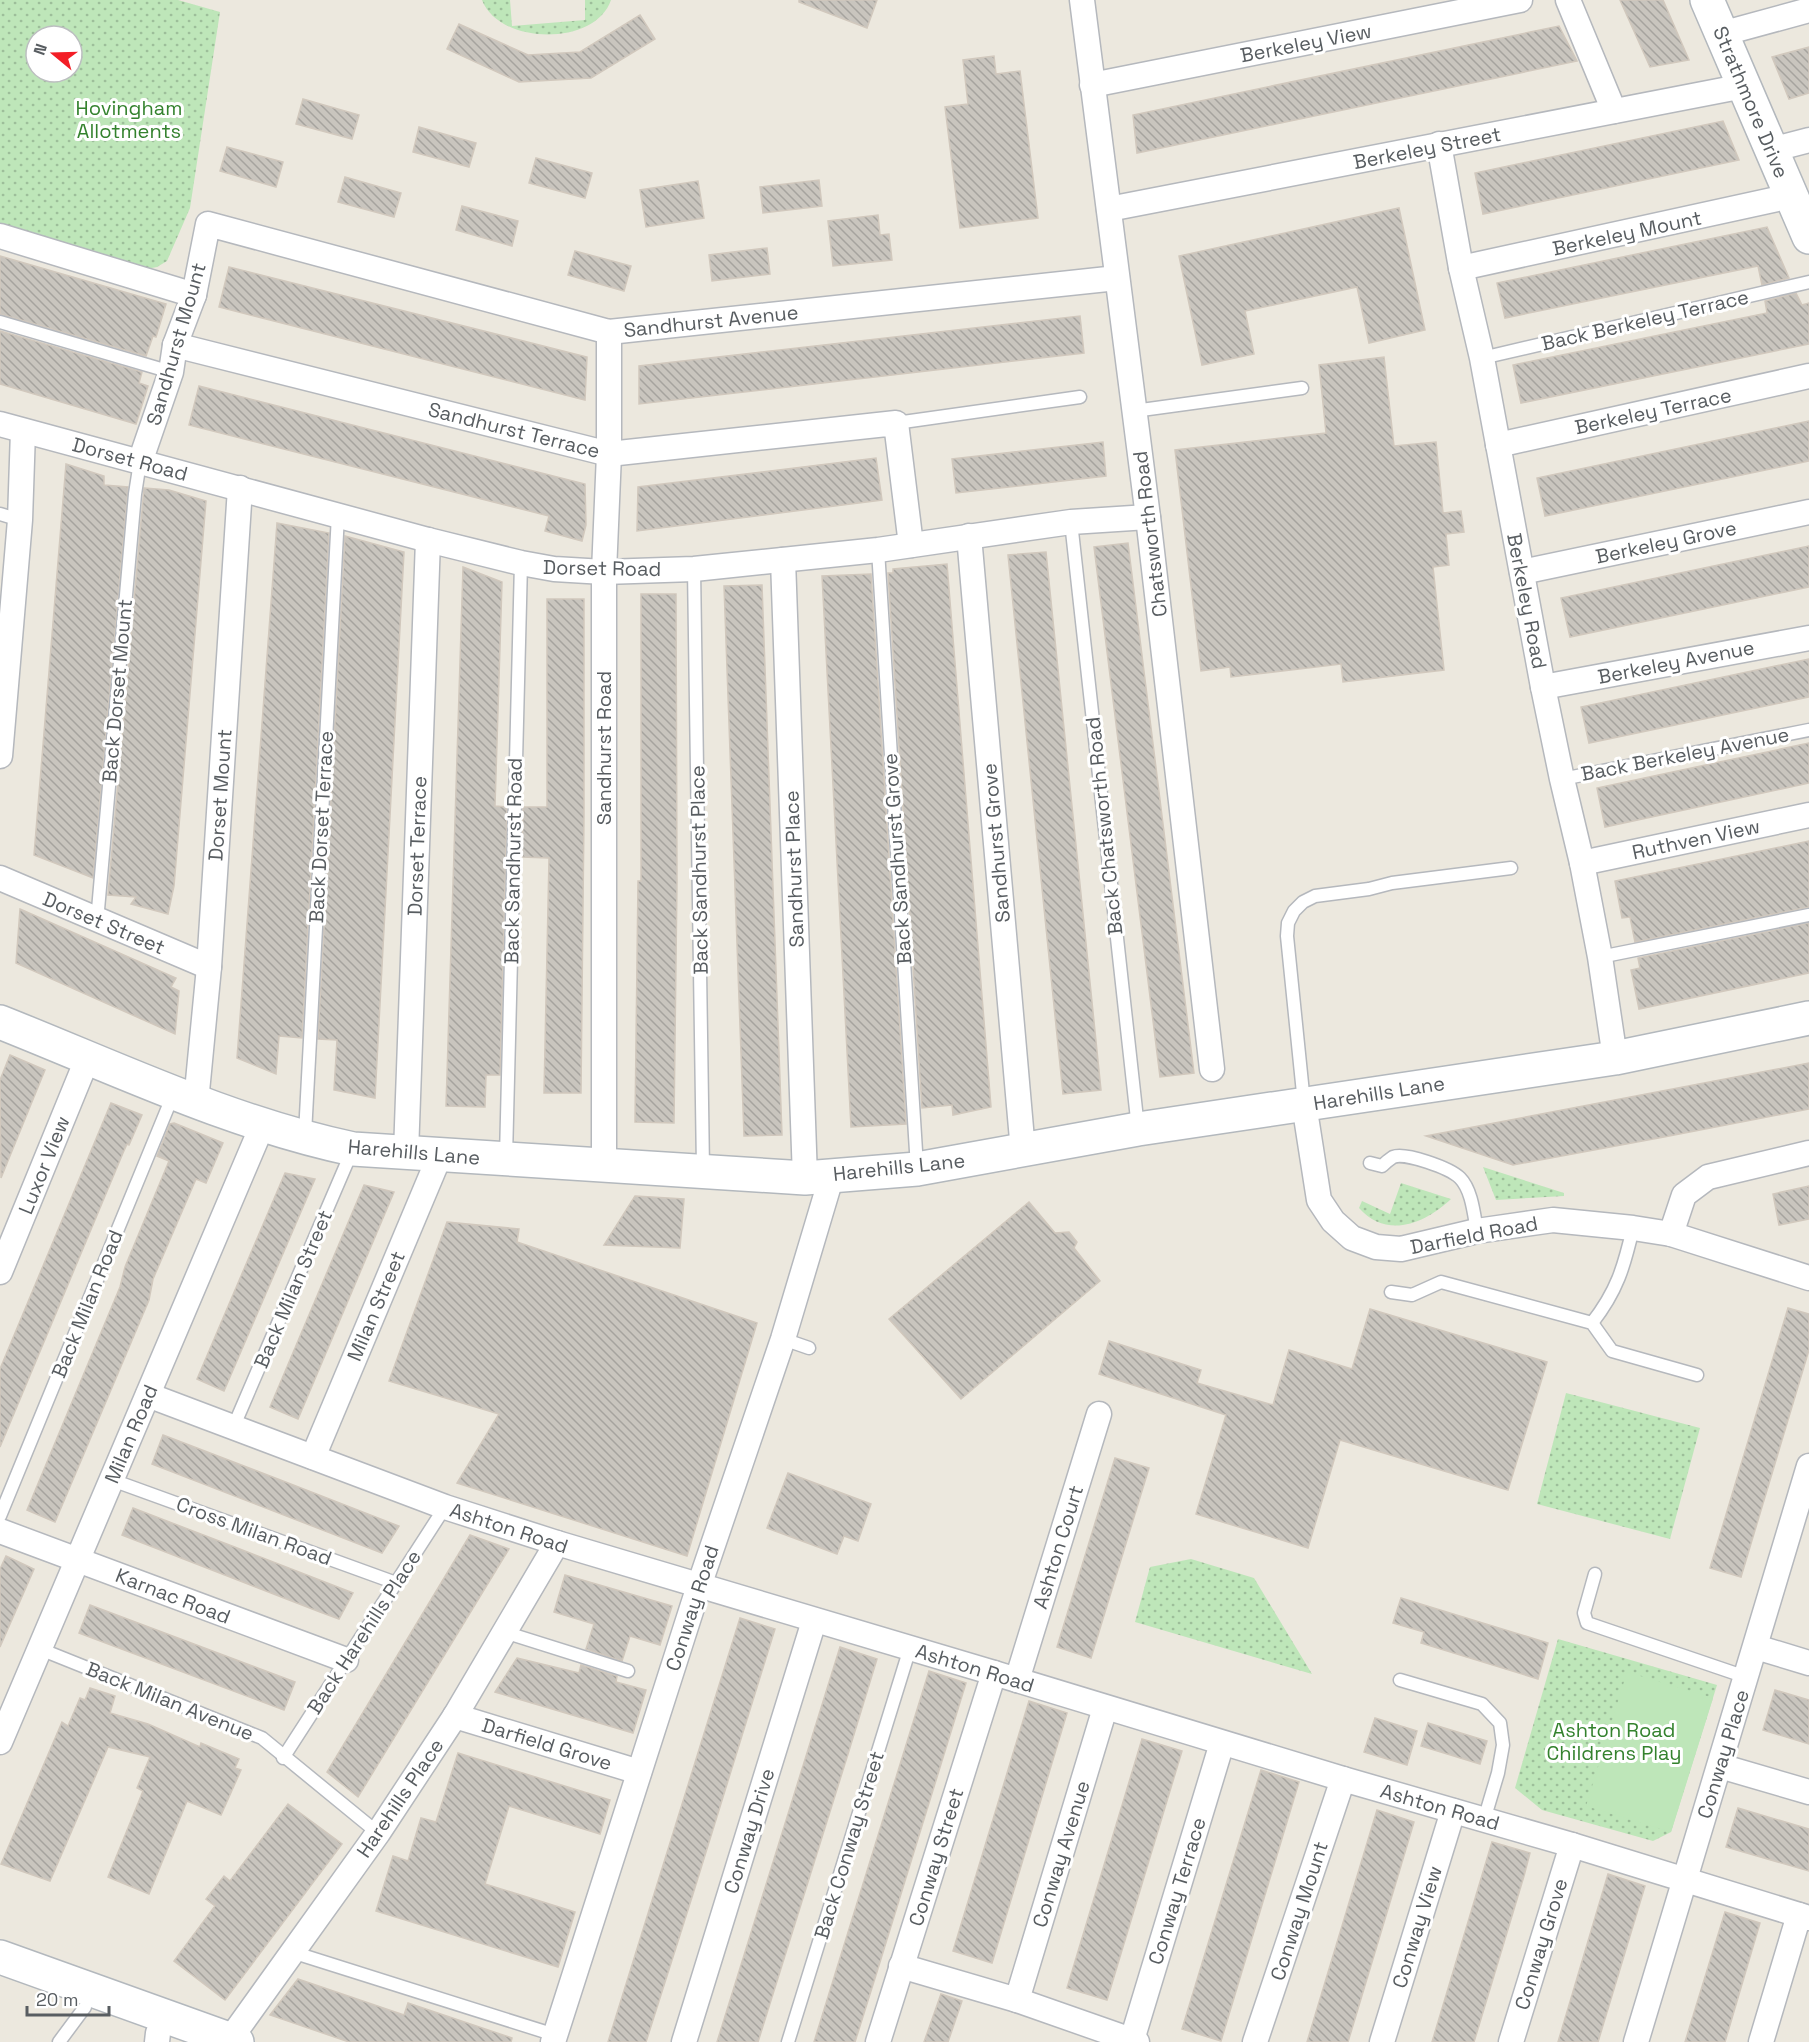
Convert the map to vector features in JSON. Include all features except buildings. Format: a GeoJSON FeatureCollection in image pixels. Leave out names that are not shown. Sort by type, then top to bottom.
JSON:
{"type":"FeatureCollection","features":[{"type":"Feature","properties":{"kind":"main road","name":"Strathmore Drive"},"geometry":{"type":"LineString","coordinates":[[1707,0],[1809,237]]}},
{"type":"Feature","properties":{"kind":"main road","name":"Harehills Lane"},"geometry":{"type":"LineString","coordinates":[[0,1022],[262,1126],[353,1149],[818,1176],[917,1169],[1138,1129],[1615,1058],[1809,1018]]}},
{"type":"Feature","properties":{"kind":"main road"},"geometry":{"type":"LineString","coordinates":[[2,1966],[232,2041]]}},
{"type":"Feature","properties":{"kind":"main road"},"geometry":{"type":"LineString","coordinates":[[2,1966],[85,2007],[166,2039]]}},
{"type":"Feature","properties":{"kind":"street","name":"Chatsworth Road"},"geometry":{"type":"LineString","coordinates":[[1082,0],[1148,517],[1212,1069]]}},
{"type":"Feature","properties":{"kind":"street","name":"Berkeley View"},"geometry":{"type":"LineString","coordinates":[[1092,85],[1520,0]]}},
{"type":"Feature","properties":{"kind":"street"},"geometry":{"type":"LineString","coordinates":[[1568,0],[1614,111]]}},
{"type":"Feature","properties":{"kind":"street"},"geometry":{"type":"LineString","coordinates":[[1721,34],[1809,10]]}},
{"type":"Feature","properties":{"kind":"street","name":"Berkeley Street"},"geometry":{"type":"LineString","coordinates":[[1109,209],[1744,86]]}},
{"type":"Feature","properties":{"kind":"street"},"geometry":{"type":"LineString","coordinates":[[1771,150],[1809,140]]}},
{"type":"Feature","properties":{"kind":"street","name":"Berkeley Road"},"geometry":{"type":"LineString","coordinates":[[1439,144],[1461,268],[1482,358],[1543,687],[1582,863],[1600,957],[1615,1058]]}},
{"type":"Feature","properties":{"kind":"street","name":"Berkeley Mount"},"geometry":{"type":"LineString","coordinates":[[1461,268],[1791,196]]}},
{"type":"Feature","properties":{"kind":"street","name":"Sandhurst Avenue"},"geometry":{"type":"LineString","coordinates":[[208,224],[609,332],[1118,278]]}},
{"type":"Feature","properties":{"kind":"street","name":"Sandhurst Mount"},"geometry":{"type":"LineString","coordinates":[[140,462],[171,372],[175,345],[194,295],[208,224]]}},
{"type":"Feature","properties":{"kind":"street"},"geometry":{"type":"LineString","coordinates":[[0,236],[194,295]]}},
{"type":"Feature","properties":{"kind":"street","name":"Sandhurst Road"},"geometry":{"type":"LineString","coordinates":[[604,1164],[604,572],[609,454],[609,332]]}},
{"type":"Feature","properties":{"kind":"street","name":"Sandhurst Terrace"},"geometry":{"type":"LineString","coordinates":[[175,345],[609,454],[896,423]]}},
{"type":"Feature","properties":{"kind":"street","name":"Berkeley Terrace"},"geometry":{"type":"LineString","coordinates":[[1498,445],[1809,376]]}},
{"type":"Feature","properties":{"kind":"street"},"geometry":{"type":"LineString","coordinates":[[896,423],[912,545]]}},
{"type":"Feature","properties":{"kind":"street"},"geometry":{"type":"LineString","coordinates":[[0,756],[7,609],[11,428]]}},
{"type":"Feature","properties":{"kind":"street","name":"Dorset Road"},"geometry":{"type":"LineString","coordinates":[[11,428],[428,540],[554,570],[604,572],[694,569],[912,545],[1071,522],[1148,517]]}},
{"type":"Feature","properties":{"kind":"street","name":"Dorset Mount"},"geometry":{"type":"LineString","coordinates":[[185,1097],[209,967],[240,488]]}},
{"type":"Feature","properties":{"kind":"street","name":"Berkeley Grove"},"geometry":{"type":"LineString","coordinates":[[1522,572],[1809,512]]}},
{"type":"Feature","properties":{"kind":"street","name":"Sandhurst Grove"},"geometry":{"type":"LineString","coordinates":[[969,536],[1023,1151]]}},
{"type":"Feature","properties":{"kind":"street","name":"Dorset Terrace"},"geometry":{"type":"LineString","coordinates":[[406,1153],[428,540]]}},
{"type":"Feature","properties":{"kind":"street","name":"Sandhurst Place"},"geometry":{"type":"LineString","coordinates":[[783,560],[818,1176]]}},
{"type":"Feature","properties":{"kind":"street","name":"Berkeley Avenue"},"geometry":{"type":"LineString","coordinates":[[1543,687],[1809,638]]}},
{"type":"Feature","properties":{"kind":"street","name":"Ruthven View"},"geometry":{"type":"LineString","coordinates":[[1582,863],[1809,815]]}},
{"type":"Feature","properties":{"kind":"street","name":"Dorset Street"},"geometry":{"type":"LineString","coordinates":[[0,878],[209,967]]}},
{"type":"Feature","properties":{"kind":"street","name":"Luxor View"},"geometry":{"type":"LineString","coordinates":[[0,1272],[88,1057]]}},
{"type":"Feature","properties":{"kind":"street","name":"Darfield Road"},"geometry":{"type":"LineString","coordinates":[[1304,1104],[1319,1200],[1333,1221],[1352,1238],[1376,1247],[1401,1249],[1477,1231],[1553,1220],[1671,1234],[1808,1274]]}},
{"type":"Feature","properties":{"kind":"street","name":"Milan Road"},"geometry":{"type":"LineString","coordinates":[[0,1742],[262,1126]]}},
{"type":"Feature","properties":{"kind":"street"},"geometry":{"type":"LineString","coordinates":[[1671,1234],[1684,1195],[1708,1177],[1809,1153]]}},
{"type":"Feature","properties":{"kind":"street","name":"Milan Street"},"geometry":{"type":"LineString","coordinates":[[313,1457],[440,1155]]}},
{"type":"Feature","properties":{"kind":"street","name":"Conway Road"},"geometry":{"type":"LineString","coordinates":[[554,2038],[699,1586],[783,1339],[818,1176]]}},
{"type":"Feature","properties":{"kind":"street","name":"Ashton Road"},"geometry":{"type":"LineString","coordinates":[[148,1395],[445,1507],[557,1544],[1343,1779],[1572,1845],[1804,1917]]}},
{"type":"Feature","properties":{"kind":"street","name":"Ashton Court"},"geometry":{"type":"LineString","coordinates":[[1017,1680],[1099,1414]]}},
{"type":"Feature","properties":{"kind":"street","name":"Conway Place"},"geometry":{"type":"LineString","coordinates":[[1636,2042],[1746,1677],[1800,1530],[1809,1466]]}},
{"type":"Feature","properties":{"kind":"street","name":"Karnac Road"},"geometry":{"type":"LineString","coordinates":[[0,1531],[346,1660]]}},
{"type":"Feature","properties":{"kind":"street","name":"Harehills Place"},"geometry":{"type":"LineString","coordinates":[[232,2041],[292,1952],[378,1833],[455,1716],[557,1544]]}},
{"type":"Feature","properties":{"kind":"street","name":"Conway Drive"},"geometry":{"type":"LineString","coordinates":[[684,2042],[814,1621]]}},
{"type":"Feature","properties":{"kind":"street"},"geometry":{"type":"LineString","coordinates":[[1756,1647],[1809,1663]]}},
{"type":"Feature","properties":{"kind":"street","name":"Conway Street"},"geometry":{"type":"LineString","coordinates":[[878,2042],[994,1673]]}},
{"type":"Feature","properties":{"kind":"street","name":"Conway Avenue"},"geometry":{"type":"LineString","coordinates":[[1017,2000],[1105,1708]]}},
{"type":"Feature","properties":{"kind":"street","name":"Darfield Grove"},"geometry":{"type":"LineString","coordinates":[[455,1716],[639,1772]]}},
{"type":"Feature","properties":{"kind":"street","name":"Conway Terrace"},"geometry":{"type":"LineString","coordinates":[[1134,2041],[1222,1743]]}},
{"type":"Feature","properties":{"kind":"street"},"geometry":{"type":"LineString","coordinates":[[1719,1766],[1809,1792]]}},
{"type":"Feature","properties":{"kind":"street","name":"Conway Mount"},"geometry":{"type":"LineString","coordinates":[[1255,2042],[1343,1779]]}},
{"type":"Feature","properties":{"kind":"street","name":"Conway View"},"geometry":{"type":"LineString","coordinates":[[1382,2042],[1453,1811]]}},
{"type":"Feature","properties":{"kind":"street","name":"Conway Grove"},"geometry":{"type":"LineString","coordinates":[[1511,2042],[1572,1845]]}},
{"type":"Feature","properties":{"kind":"street"},"geometry":{"type":"LineString","coordinates":[[1761,2042],[1804,1917]]}},
{"type":"Feature","properties":{"kind":"street"},"geometry":{"type":"LineString","coordinates":[[901,1966],[1017,2000],[1134,2041]]}},
{"type":"Feature","properties":{"kind":"lane","name":"Back Berkeley Terrace"},"geometry":{"type":"LineString","coordinates":[[1482,358],[1809,282]]}},
{"type":"Feature","properties":{"kind":"lane"},"geometry":{"type":"LineString","coordinates":[[0,322],[171,372]]}},
{"type":"Feature","properties":{"kind":"lane"},"geometry":{"type":"LineString","coordinates":[[1134,411],[1302,388]]}},
{"type":"Feature","properties":{"kind":"lane","name":"Sandhurst Terrace"},"geometry":{"type":"LineString","coordinates":[[896,423],[1080,397]]}},
{"type":"Feature","properties":{"kind":"lane","name":"Back Dorset Mount"},"geometry":{"type":"LineString","coordinates":[[97,921],[135,494],[140,462]]}},
{"type":"Feature","properties":{"kind":"lane","name":"Back Dorset Terrace"},"geometry":{"type":"LineString","coordinates":[[305,1138],[338,515]]}},
{"type":"Feature","properties":{"kind":"lane","name":"Back Chatsworth Road"},"geometry":{"type":"LineString","coordinates":[[1071,522],[1138,1129]]}},
{"type":"Feature","properties":{"kind":"lane","name":"Back Sandhurst Grove"},"geometry":{"type":"LineString","coordinates":[[878,549],[917,1169]]}},
{"type":"Feature","properties":{"kind":"lane","name":"Back Sandhurst Road"},"geometry":{"type":"LineString","coordinates":[[506,1159],[521,563]]}},
{"type":"Feature","properties":{"kind":"lane","name":"Back Sandhurst Place"},"geometry":{"type":"LineString","coordinates":[[694,569],[703,1170]]}},
{"type":"Feature","properties":{"kind":"lane","name":"Back Berkeley Avenue"},"geometry":{"type":"LineString","coordinates":[[1562,779],[1809,730]]}},
{"type":"Feature","properties":{"kind":"lane"},"geometry":{"type":"LineString","coordinates":[[1304,1104],[1287,936],[1288,923],[1294,911],[1303,902],[1315,896],[1369,889],[1392,883],[1511,868]]}},
{"type":"Feature","properties":{"kind":"lane"},"geometry":{"type":"LineString","coordinates":[[1600,957],[1809,915]]}},
{"type":"Feature","properties":{"kind":"lane","name":"Back Milan Road"},"geometry":{"type":"LineString","coordinates":[[0,1516],[185,1097]]}},
{"type":"Feature","properties":{"kind":"lane","name":"Back Milan Street"},"geometry":{"type":"LineString","coordinates":[[233,1428],[353,1149]]}},
{"type":"Feature","properties":{"kind":"lane"},"geometry":{"type":"LineString","coordinates":[[1370,1163],[1382,1166],[1394,1156],[1406,1155],[1444,1168],[1460,1178],[1470,1196],[1477,1231]]}},
{"type":"Feature","properties":{"kind":"lane"},"geometry":{"type":"LineString","coordinates":[[1592,1323],[1608,1303],[1624,1268],[1633,1228]]}},
{"type":"Feature","properties":{"kind":"lane"},"geometry":{"type":"LineString","coordinates":[[1391,1292],[1412,1295],[1442,1282],[1592,1323],[1612,1351],[1697,1376]]}},
{"type":"Feature","properties":{"kind":"lane"},"geometry":{"type":"LineString","coordinates":[[783,1339],[809,1348]]}},
{"type":"Feature","properties":{"kind":"lane","name":"Cross Milan Road"},"geometry":{"type":"LineString","coordinates":[[112,1480],[396,1583]]}},
{"type":"Feature","properties":{"kind":"lane","name":"Back Harehills Place"},"geometry":{"type":"LineString","coordinates":[[283,1758],[445,1507]]}},
{"type":"Feature","properties":{"kind":"lane"},"geometry":{"type":"LineString","coordinates":[[1595,1574],[1584,1613],[1587,1623],[1746,1677]]}},
{"type":"Feature","properties":{"kind":"lane"},"geometry":{"type":"LineString","coordinates":[[504,1632],[628,1671]]}},
{"type":"Feature","properties":{"kind":"lane","name":"Back Conway Street"},"geometry":{"type":"LineString","coordinates":[[788,2042],[910,1648]]}},
{"type":"Feature","properties":{"kind":"lane","name":"Back Milan Avenue"},"geometry":{"type":"LineString","coordinates":[[40,1649],[262,1738],[283,1758],[378,1833]]}},
{"type":"Feature","properties":{"kind":"lane"},"geometry":{"type":"LineString","coordinates":[[1400,1680],[1482,1704],[1500,1723],[1503,1745],[1498,1773],[1484,1820]]}},
{"type":"Feature","properties":{"kind":"lane"},"geometry":{"type":"LineString","coordinates":[[292,1952],[554,2038]]}},
{"type":"Feature","properties":{"kind":"lane"},"geometry":{"type":"LineString","coordinates":[[59,2042],[85,2007]]}},
{"type":"Feature","properties":{"kind":"green space","name":"Hovingham Allotments"},"geometry":{"type":"Polygon","coordinates":[[[0,0],[178,0],[220,12],[190,208],[167,261],[157,267],[146,269],[0,225],[0,0]]]}},
{"type":"Feature","properties":{"kind":"green space"},"geometry":{"type":"Polygon","coordinates":[[[482,0],[510,0],[512,26],[585,20],[585,0],[611,0],[602,15],[586,26],[568,33],[547,34],[526,32],[507,26],[492,15],[482,0]]]}},
{"type":"Feature","properties":{"kind":"green space"},"geometry":{"type":"Polygon","coordinates":[[[1483,1167],[1564,1193],[1564,1196],[1496,1200],[1483,1167]]]}},
{"type":"Feature","properties":{"kind":"green space"},"geometry":{"type":"Polygon","coordinates":[[[1401,1183],[1451,1199],[1441,1208],[1418,1221],[1394,1226],[1370,1218],[1359,1208],[1362,1201],[1390,1214],[1401,1183]]]}},
{"type":"Feature","properties":{"kind":"green space"},"geometry":{"type":"Polygon","coordinates":[[[1566,1393],[1700,1428],[1670,1539],[1537,1504],[1566,1393]]]}},
{"type":"Feature","properties":{"kind":"green space"},"geometry":{"type":"Polygon","coordinates":[[[1191,1559],[1254,1578],[1312,1674],[1135,1622],[1150,1567],[1191,1559]]]}},
{"type":"Feature","properties":{"kind":"green space","name":"Ashton Road Childrens Play"},"geometry":{"type":"Polygon","coordinates":[[[1558,1639],[1717,1685],[1671,1832],[1653,1841],[1542,1810],[1515,1788],[1558,1639]]]}},
{"type":"Feature","properties":{"kind":"green space"},"geometry":{"type":"Polygon","coordinates":[[[1627,1672],[1713,1698],[1671,1832],[1586,1806],[1627,1672]]]}}]}
